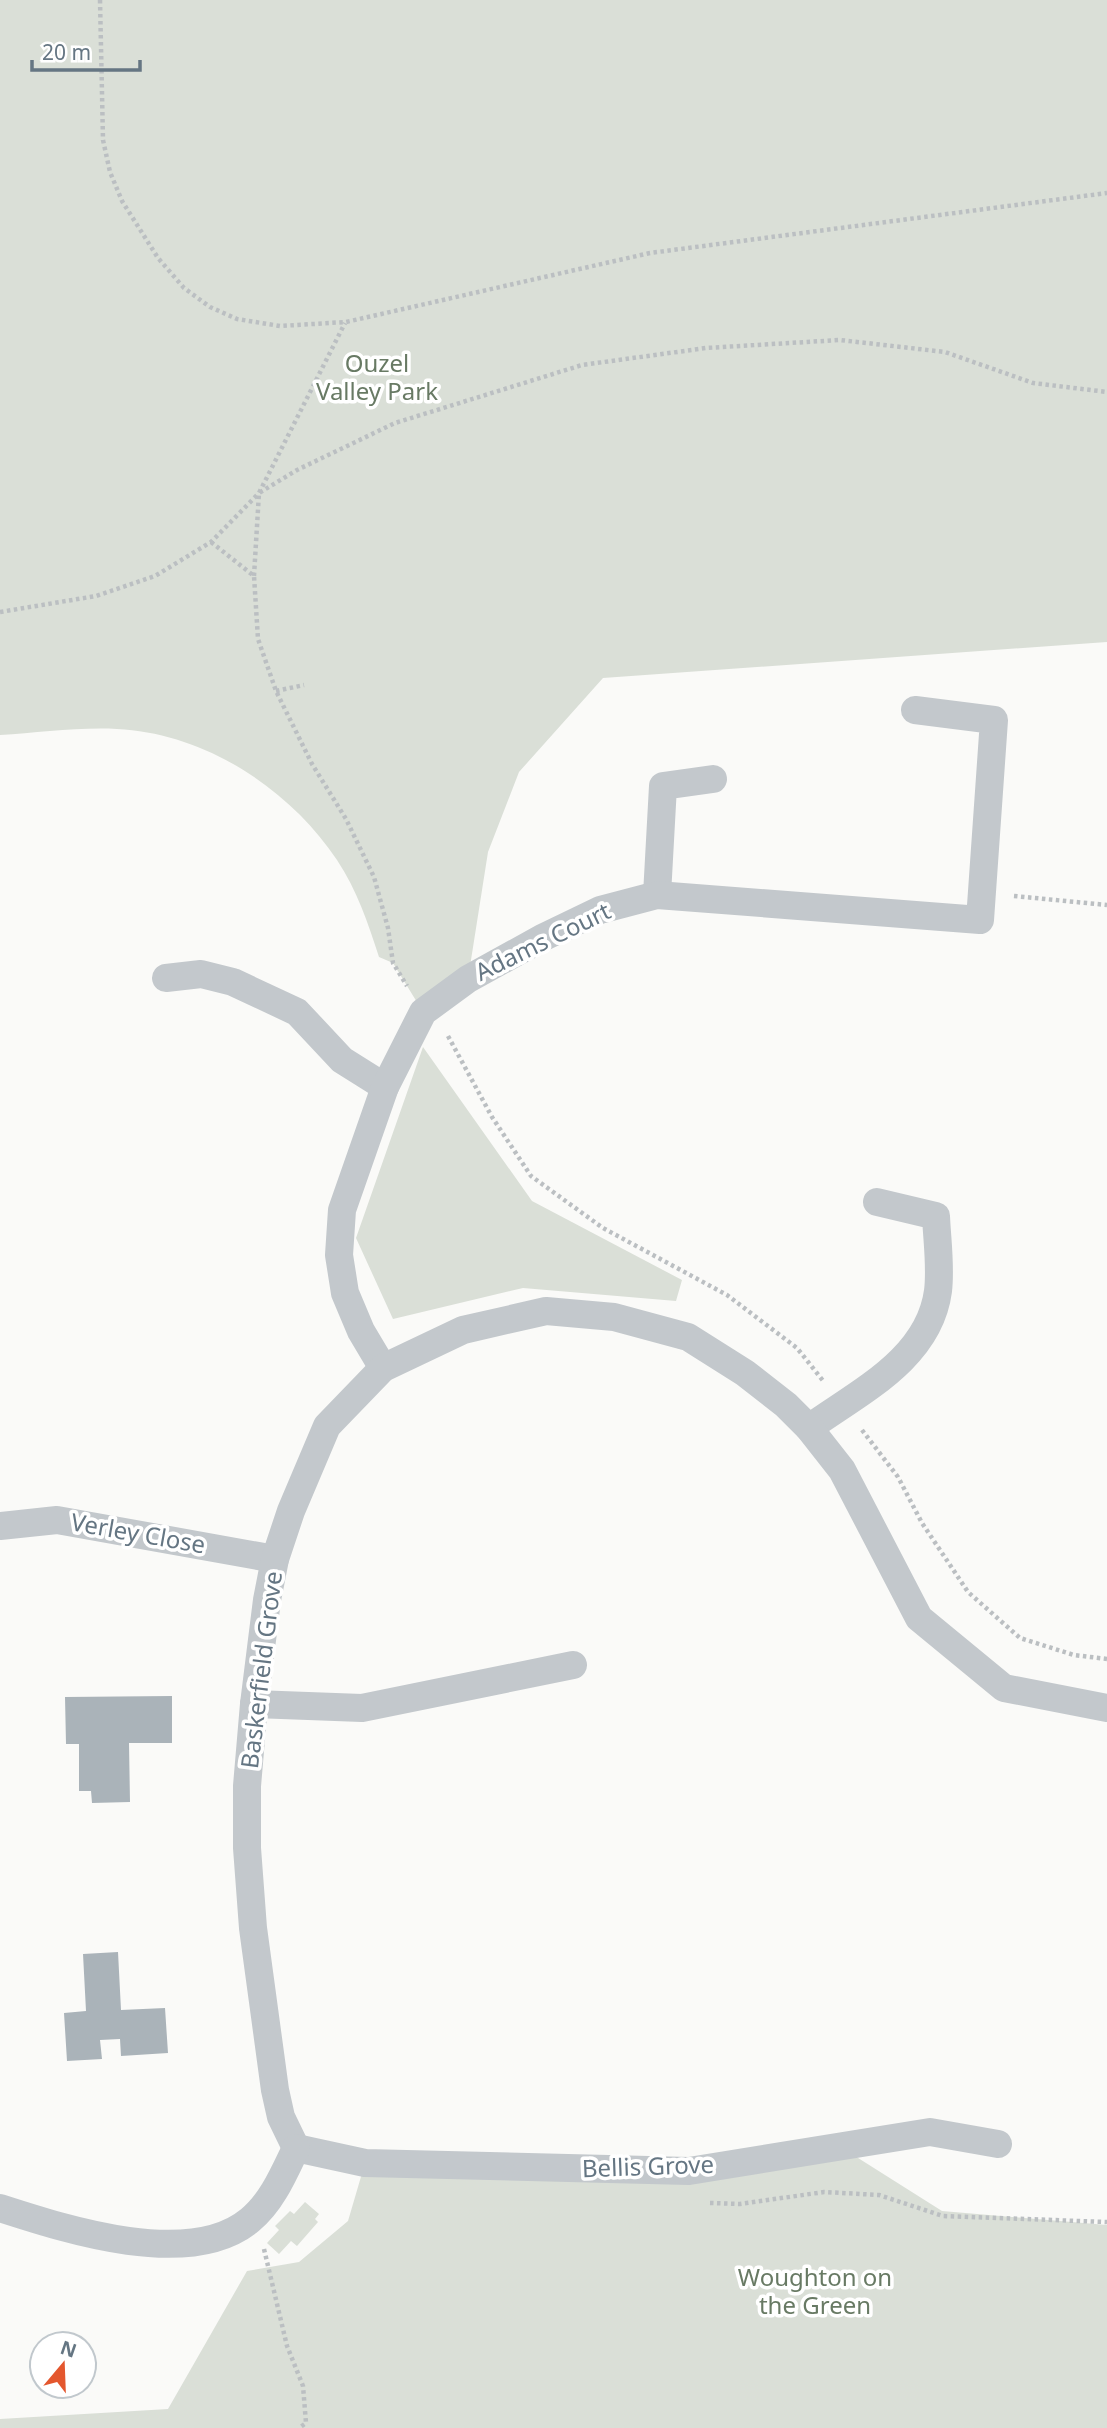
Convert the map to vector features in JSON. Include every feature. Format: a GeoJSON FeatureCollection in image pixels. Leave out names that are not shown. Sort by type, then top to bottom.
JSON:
{"type":"FeatureCollection","features":[{"type":"Feature","properties":{"kind":"street","name":"Adams Court"},"geometry":{"type":"LineString","coordinates":[[383,1368],[361,1331],[345,1293],[339,1255],[342,1210],[385,1087],[423,1012],[468,979],[544,937],[600,910],[657,895],[980,920],[994,720],[915,710]]}},
{"type":"Feature","properties":{"kind":"street"},"geometry":{"type":"LineString","coordinates":[[657,895],[663,786],[713,779]]}},
{"type":"Feature","properties":{"kind":"street"},"geometry":{"type":"LineString","coordinates":[[166,978],[201,974],[233,982],[297,1012],[342,1060],[385,1087]]}},
{"type":"Feature","properties":{"kind":"street"},"geometry":{"type":"LineString","coordinates":[[809,1428],[905,1358],[923,1335],[938,1292],[936,1216],[877,1202]]}},
{"type":"Feature","properties":{"kind":"street","name":"Baskerfield Grove"},"geometry":{"type":"LineString","coordinates":[[296,2148],[281,2117],[275,2091],[253,1928],[247,1836],[254,1704],[267,1600],[275,1559],[291,1511],[327,1426],[383,1368],[463,1330],[546,1311],[614,1317],[688,1337],[745,1373],[786,1405],[809,1428],[842,1471],[919,1618],[1004,1688],[1107,1708]]}},
{"type":"Feature","properties":{"kind":"street","name":"Verley Close"},"geometry":{"type":"LineString","coordinates":[[0,1527],[57,1520],[275,1559]]}},
{"type":"Feature","properties":{"kind":"street"},"geometry":{"type":"LineString","coordinates":[[254,1704],[362,1708],[573,1665]]}},
{"type":"Feature","properties":{"kind":"street","name":"Bellis Grove"},"geometry":{"type":"LineString","coordinates":[[296,2148],[365,2163],[689,2171],[930,2132],[998,2144]]}},
{"type":"Feature","properties":{"kind":"street"},"geometry":{"type":"LineString","coordinates":[[0,2208],[76,2233],[159,2243],[198,2241],[228,2234],[251,2220],[276,2189],[296,2148]]}},
{"type":"Feature","properties":{"kind":"path"},"geometry":{"type":"LineString","coordinates":[[100,0],[103,140],[110,172],[122,201],[158,258],[184,288],[211,307],[237,320],[280,326],[346,322],[650,253],[1107,193]]}},
{"type":"Feature","properties":{"kind":"path"},"geometry":{"type":"LineString","coordinates":[[346,322],[260,493],[254,576],[258,639],[275,691],[312,764],[346,819],[374,877],[388,928],[393,962],[423,1012]]}},
{"type":"Feature","properties":{"kind":"path"},"geometry":{"type":"LineString","coordinates":[[0,612],[96,596],[155,576],[211,542],[260,493],[297,470],[395,422],[582,365],[706,348],[840,340],[945,352],[1033,383],[1107,391]]}},
{"type":"Feature","properties":{"kind":"path"},"geometry":{"type":"LineString","coordinates":[[211,542],[254,576]]}},
{"type":"Feature","properties":{"kind":"path"},"geometry":{"type":"LineString","coordinates":[[275,691],[304,685]]}},
{"type":"Feature","properties":{"kind":"path"},"geometry":{"type":"LineString","coordinates":[[982,892],[1107,905]]}},
{"type":"Feature","properties":{"kind":"path"},"geometry":{"type":"LineString","coordinates":[[251,2220],[263,2247],[287,2346],[303,2386],[306,2423],[299,2428]]}},
{"type":"Feature","properties":{"kind":"green space","name":"Ouzel Valley Park"},"geometry":{"type":"Polygon","coordinates":[[[0,0],[1107,0],[1107,642],[603,678],[519,772],[488,852],[468,979],[423,1012],[393,963],[379,957],[356,895],[337,860],[295,810],[242,769],[181,741],[149,733],[88,729],[0,735],[0,0]]]}},
{"type":"Feature","properties":{"kind":"green space"},"geometry":{"type":"Polygon","coordinates":[[[423,1047],[532,1201],[682,1280],[676,1301],[523,1288],[393,1319],[356,1238],[423,1047]]]}},
{"type":"Feature","properties":{"kind":"green space","name":"Woughton on the Green"},"geometry":{"type":"Polygon","coordinates":[[[847,2151],[942,2211],[1107,2225],[1107,2428],[0,2428],[0,2419],[168,2409],[247,2271],[299,2262],[348,2221],[365,2163],[550,2169],[847,2151]]]}},
{"type":"Feature","properties":{"kind":"green space"},"geometry":{"type":"Polygon","coordinates":[[[305,2202],[319,2214],[315,2219],[318,2222],[297,2246],[291,2241],[279,2254],[267,2243],[279,2230],[275,2226],[290,2211],[294,2214],[305,2202]]]}},
{"type":"Feature","properties":{"kind":"building"},"geometry":{"type":"Polygon","coordinates":[[[172,1696],[172,1743],[129,1743],[130,1802],[92,1803],[91,1791],[79,1791],[79,1744],[66,1744],[65,1697],[172,1696]]]}},
{"type":"Feature","properties":{"kind":"building"},"geometry":{"type":"Polygon","coordinates":[[[118,1952],[121,2010],[165,2008],[168,2053],[121,2056],[120,2039],[100,2040],[102,2059],[67,2061],[64,2013],[86,2011],[83,1954],[118,1952]]]}}]}
